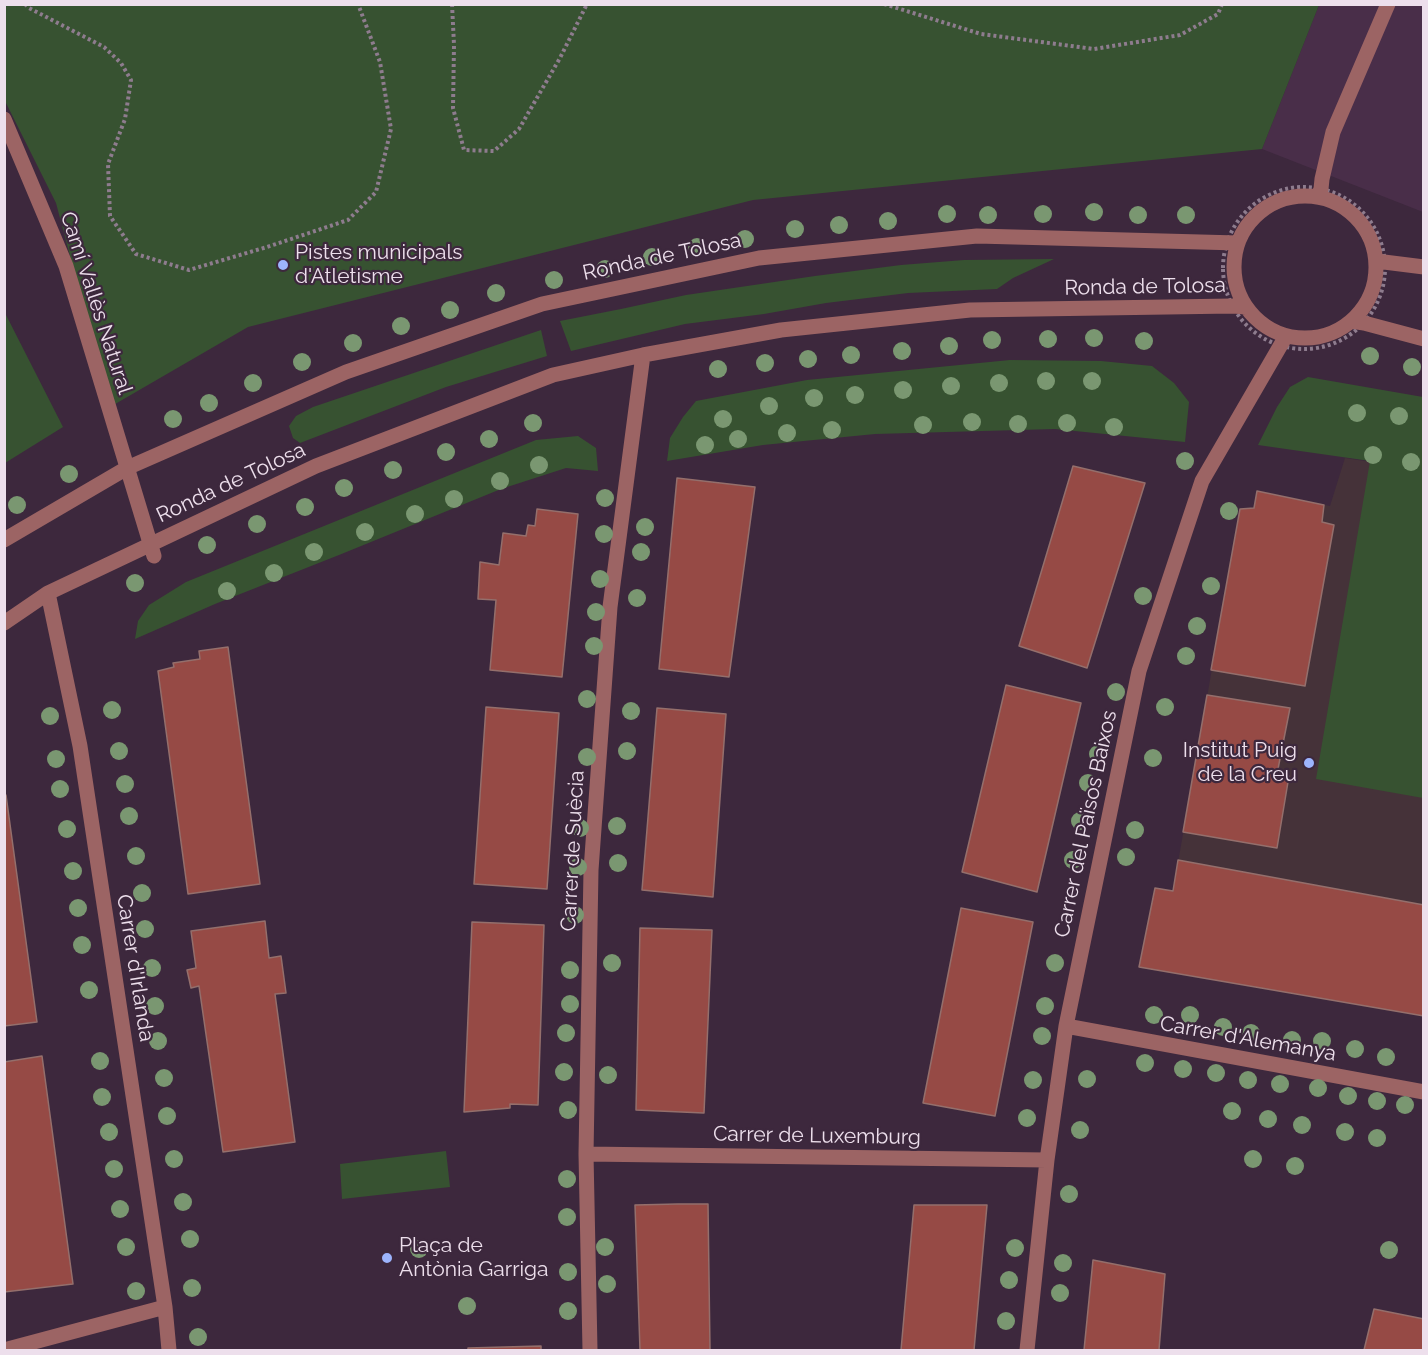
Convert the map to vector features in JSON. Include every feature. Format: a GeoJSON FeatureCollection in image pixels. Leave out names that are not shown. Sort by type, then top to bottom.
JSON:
{"type":"FeatureCollection","features":[{"type":"Feature","properties":{"kind":"street"},"geometry":{"type":"LineString","coordinates":[[1320,193],[1334,132],[1388,4]]}},
{"type":"Feature","properties":{"kind":"street","name":"Camí Vallès Natural"},"geometry":{"type":"LineString","coordinates":[[4,119],[66,266],[127,468]]}},
{"type":"Feature","properties":{"kind":"street"},"geometry":{"type":"LineString","coordinates":[[1356,325],[1374,284],[1380,262],[1370,239],[1357,219],[1320,193],[1278,201],[1261,211],[1233,242],[1233,265],[1239,307],[1270,330],[1286,336],[1309,339],[1356,325],[1424,339]]}},
{"type":"Feature","properties":{"kind":"street","name":"Ronda de Tolosa"},"geometry":{"type":"LineString","coordinates":[[4,540],[127,468],[346,372],[542,304],[759,258],[977,236],[1233,242]]}},
{"type":"Feature","properties":{"kind":"street"},"geometry":{"type":"LineString","coordinates":[[1380,262],[1424,267]]}},
{"type":"Feature","properties":{"kind":"street","name":"Ronda de Tolosa"},"geometry":{"type":"LineString","coordinates":[[4,623],[48,593],[152,551],[316,466],[553,375],[643,355],[780,330],[970,310],[1239,307]]}},
{"type":"Feature","properties":{"kind":"street","name":"Carrer del Països Baixos"},"geometry":{"type":"LineString","coordinates":[[1027,1350],[1047,1160],[1065,1026],[1139,671],[1202,481],[1286,336]]}},
{"type":"Feature","properties":{"kind":"street","name":"Carrer de Suècia"},"geometry":{"type":"LineString","coordinates":[[590,1350],[586,1154],[591,882],[610,607],[643,355]]}},
{"type":"Feature","properties":{"kind":"street","name":"Ronda de Tolosa"},"geometry":{"type":"LineString","coordinates":[[127,468],[152,551]]}},
{"type":"Feature","properties":{"kind":"street","name":"Carrer d'Irlanda"},"geometry":{"type":"LineString","coordinates":[[48,593],[80,746],[165,1307],[169,1350]]}},
{"type":"Feature","properties":{"kind":"street","name":"Carrer d'Alemanya"},"geometry":{"type":"LineString","coordinates":[[1065,1026],[1424,1092]]}},
{"type":"Feature","properties":{"kind":"street","name":"Carrer de Luxemburg"},"geometry":{"type":"LineString","coordinates":[[586,1154],[1047,1160]]}},
{"type":"Feature","properties":{"kind":"street"},"geometry":{"type":"LineString","coordinates":[[4,1350],[165,1307]]}},
{"type":"Feature","properties":{"kind":"path"},"geometry":{"type":"LineString","coordinates":[[25,4],[104,47],[122,63],[131,80],[125,119],[108,164],[110,216],[136,254],[189,270],[267,247],[348,219],[376,192],[391,129],[380,62],[358,4]]}},
{"type":"Feature","properties":{"kind":"path"},"geometry":{"type":"LineString","coordinates":[[452,4],[453,108],[464,150],[494,150],[519,129],[560,58],[587,4]]}},
{"type":"Feature","properties":{"kind":"path"},"geometry":{"type":"LineString","coordinates":[[884,4],[981,34],[1094,49],[1180,35],[1218,14],[1222,4]]}},
{"type":"Feature","properties":{"kind":"path"},"geometry":{"type":"LineString","coordinates":[[1242,329],[1252,330],[1242,319],[1239,307],[1225,283],[1223,259],[1233,242],[1230,235],[1243,214],[1259,200],[1278,191],[1300,187],[1343,197],[1362,212],[1376,230],[1382,246],[1380,262],[1383,285],[1376,305],[1356,325]]}},
{"type":"Feature","properties":{"kind":"shaded area"},"geometry":{"type":"Polygon","coordinates":[[[1319,5],[1423,5],[1423,212],[1262,149],[1319,5]]]}},
{"type":"Feature","properties":{"kind":"shaded area","name":"Institut Puig de la Creu"},"geometry":{"type":"Polygon","coordinates":[[[1345,458],[1423,470],[1423,1016],[1139,967],[1155,888],[1173,891],[1240,509],[1254,508],[1257,491],[1330,506],[1345,458]]]}},
{"type":"Feature","properties":{"kind":"green space","name":"Pistes municipals d'Atletisme"},"geometry":{"type":"Polygon","coordinates":[[[5,5],[1319,5],[1262,149],[753,200],[248,327],[110,407],[56,203],[5,101],[5,5]]]}},
{"type":"Feature","properties":{"kind":"green space"},"geometry":{"type":"Polygon","coordinates":[[[1054,259],[1013,278],[997,289],[908,293],[826,303],[685,324],[571,351],[560,321],[686,295],[901,265],[964,260],[1054,259]]]}},
{"type":"Feature","properties":{"kind":"green space"},"geometry":{"type":"Polygon","coordinates":[[[4,311],[63,427],[5,463],[4,463],[4,311]]]}},
{"type":"Feature","properties":{"kind":"green space"},"geometry":{"type":"Polygon","coordinates":[[[541,330],[547,356],[446,387],[300,443],[293,438],[289,426],[296,416],[313,407],[541,330]]]}},
{"type":"Feature","properties":{"kind":"green space"},"geometry":{"type":"Polygon","coordinates":[[[1010,360],[1101,361],[1152,366],[1174,383],[1189,402],[1185,442],[1055,429],[875,434],[763,445],[667,461],[670,438],[696,401],[807,380],[1010,360]]]}},
{"type":"Feature","properties":{"kind":"green space"},"geometry":{"type":"Polygon","coordinates":[[[1308,377],[1423,397],[1423,798],[1316,779],[1370,461],[1258,445],[1290,387],[1308,377]]]}},
{"type":"Feature","properties":{"kind":"green space"},"geometry":{"type":"Polygon","coordinates":[[[578,436],[596,448],[598,471],[566,468],[501,489],[215,604],[135,639],[138,621],[149,605],[186,582],[536,440],[578,436]]]}},
{"type":"Feature","properties":{"kind":"green space"},"geometry":{"type":"Polygon","coordinates":[[[446,1151],[450,1187],[342,1199],[340,1164],[446,1151]]]}},
{"type":"Feature","properties":{"kind":"building"},"geometry":{"type":"Polygon","coordinates":[[[1073,466],[1145,483],[1087,668],[1019,646],[1073,466]]]}},
{"type":"Feature","properties":{"kind":"building"},"geometry":{"type":"Polygon","coordinates":[[[677,478],[755,487],[729,677],[659,669],[677,478]]]}},
{"type":"Feature","properties":{"kind":"building"},"geometry":{"type":"Polygon","coordinates":[[[1257,491],[1324,505],[1322,522],[1334,525],[1305,686],[1211,670],[1240,509],[1254,508],[1257,491]]]}},
{"type":"Feature","properties":{"kind":"building"},"geometry":{"type":"Polygon","coordinates":[[[537,509],[578,514],[562,677],[490,670],[496,600],[478,599],[480,562],[499,565],[503,533],[526,536],[528,525],[535,526],[537,509]]]}},
{"type":"Feature","properties":{"kind":"building"},"geometry":{"type":"Polygon","coordinates":[[[228,647],[260,884],[188,894],[158,671],[174,667],[173,663],[200,659],[199,651],[228,647]]]}},
{"type":"Feature","properties":{"kind":"building"},"geometry":{"type":"Polygon","coordinates":[[[1006,685],[1081,703],[1037,892],[962,872],[1006,685]]]}},
{"type":"Feature","properties":{"kind":"building"},"geometry":{"type":"Polygon","coordinates":[[[1207,695],[1290,708],[1277,774],[1289,776],[1277,848],[1183,832],[1207,695]]]}},
{"type":"Feature","properties":{"kind":"building"},"geometry":{"type":"Polygon","coordinates":[[[486,707],[559,713],[547,889],[474,884],[486,707]]]}},
{"type":"Feature","properties":{"kind":"building"},"geometry":{"type":"Polygon","coordinates":[[[657,708],[726,714],[713,897],[642,890],[657,708]]]}},
{"type":"Feature","properties":{"kind":"building"},"geometry":{"type":"Polygon","coordinates":[[[4,795],[6,795],[37,1022],[4,1026],[4,795]]]}},
{"type":"Feature","properties":{"kind":"building"},"geometry":{"type":"Polygon","coordinates":[[[1178,860],[1424,905],[1424,1016],[1139,967],[1155,888],[1173,891],[1178,860]]]}},
{"type":"Feature","properties":{"kind":"building"},"geometry":{"type":"Polygon","coordinates":[[[961,908],[1033,922],[995,1116],[923,1103],[961,908]]]}},
{"type":"Feature","properties":{"kind":"building"},"geometry":{"type":"Polygon","coordinates":[[[265,921],[269,958],[281,956],[286,993],[275,994],[295,1142],[223,1152],[199,986],[191,988],[187,970],[196,968],[191,931],[265,921]]]}},
{"type":"Feature","properties":{"kind":"building"},"geometry":{"type":"Polygon","coordinates":[[[472,922],[544,925],[538,1105],[510,1104],[510,1108],[464,1112],[472,922]]]}},
{"type":"Feature","properties":{"kind":"building"},"geometry":{"type":"Polygon","coordinates":[[[640,928],[712,930],[704,1113],[636,1110],[640,928]]]}},
{"type":"Feature","properties":{"kind":"building"},"geometry":{"type":"Polygon","coordinates":[[[42,1056],[73,1284],[4,1292],[4,1062],[42,1056]]]}},
{"type":"Feature","properties":{"kind":"building"},"geometry":{"type":"Polygon","coordinates":[[[708,1204],[710,1350],[640,1350],[635,1205],[708,1204]]]}},
{"type":"Feature","properties":{"kind":"building"},"geometry":{"type":"Polygon","coordinates":[[[914,1205],[987,1205],[974,1350],[901,1350],[914,1205]]]}},
{"type":"Feature","properties":{"kind":"building"},"geometry":{"type":"Polygon","coordinates":[[[1093,1260],[1165,1274],[1159,1350],[1084,1350],[1093,1260]]]}},
{"type":"Feature","properties":{"kind":"building"},"geometry":{"type":"Polygon","coordinates":[[[1374,1309],[1424,1319],[1424,1350],[1364,1350],[1374,1309]]]}},
{"type":"Feature","properties":{"kind":"building"},"geometry":{"type":"Polygon","coordinates":[[[541,1346],[541,1350],[468,1350],[468,1348],[541,1346]]]}},
{"type":"Feature","properties":{"kind":"place","name":"Pistes municipals d'Atletisme"},"geometry":{"type":"Point","coordinates":[283,265]}},
{"type":"Feature","properties":{"kind":"place","name":"Institut Puig de la Creu"},"geometry":{"type":"Point","coordinates":[1309,763]}},
{"type":"Feature","properties":{"kind":"place","name":"Plaça de Antònia Garriga"},"geometry":{"type":"Point","coordinates":[387,1258]}}]}
